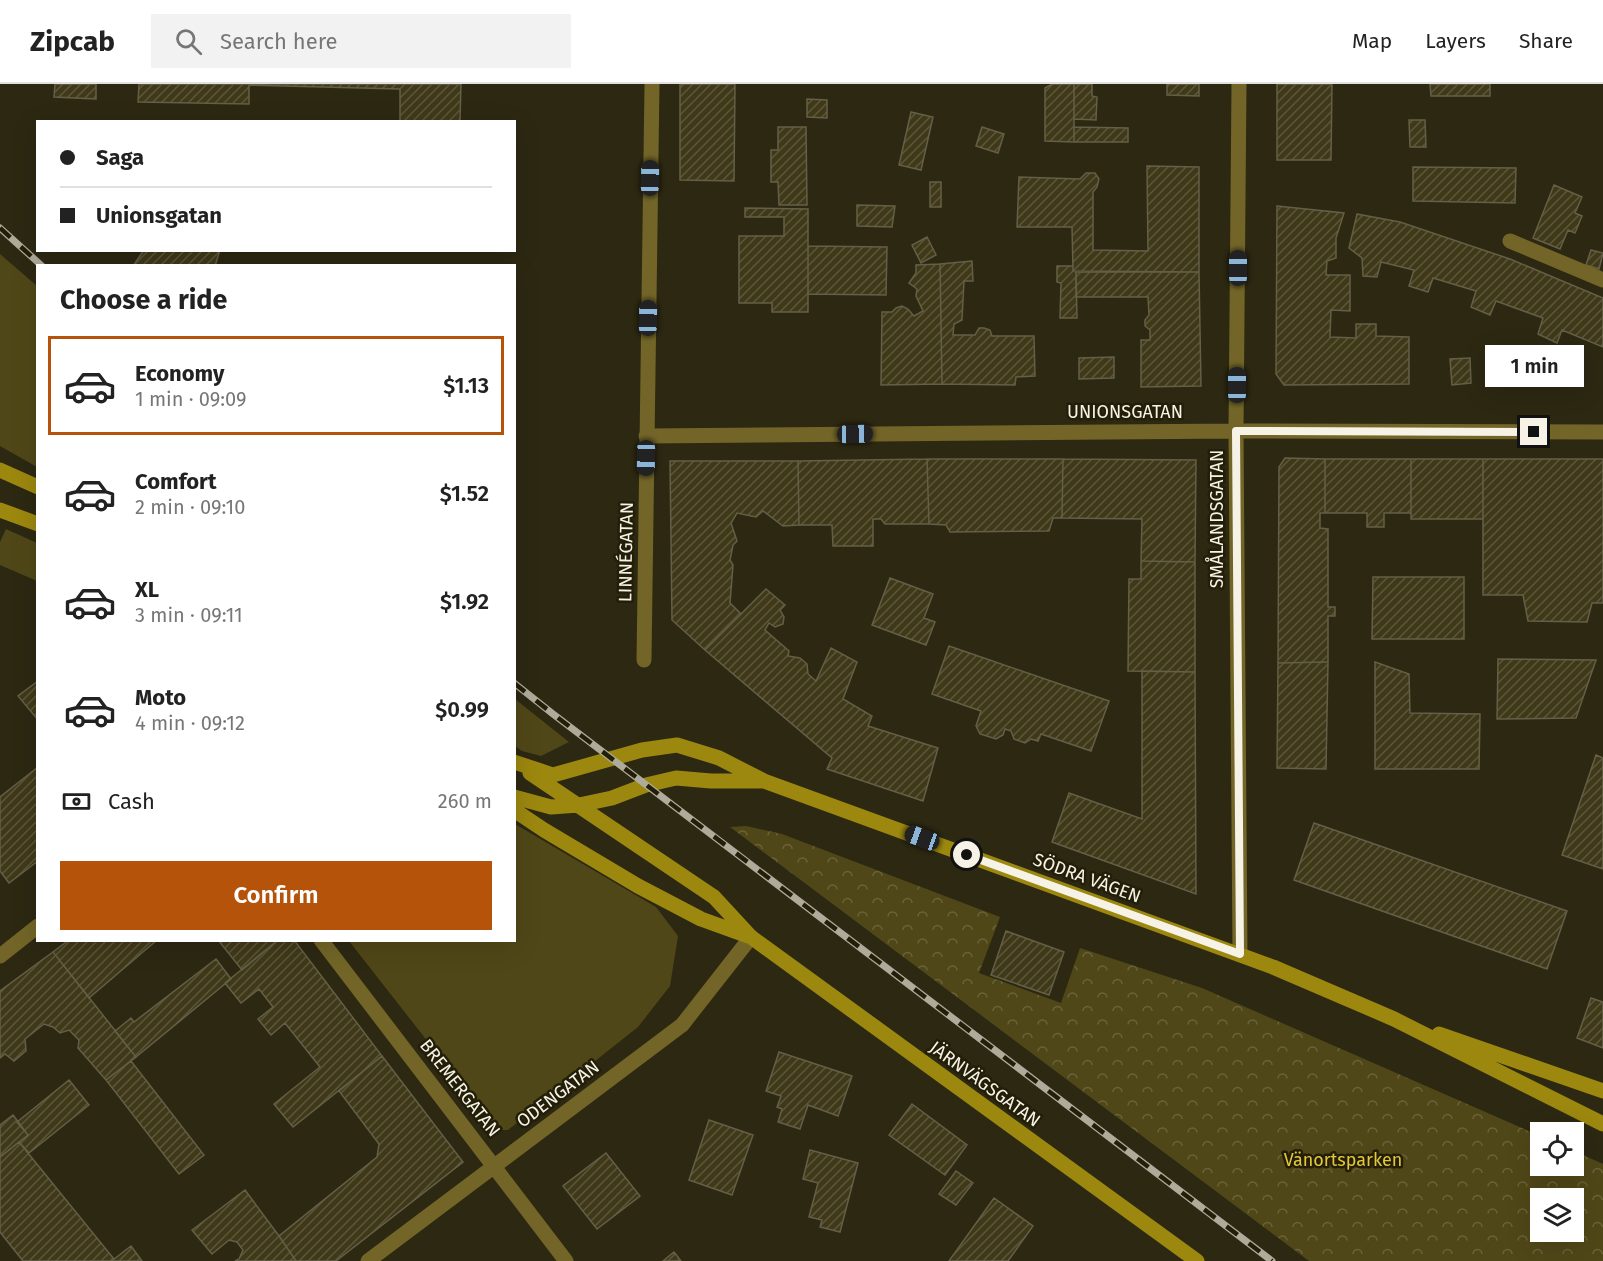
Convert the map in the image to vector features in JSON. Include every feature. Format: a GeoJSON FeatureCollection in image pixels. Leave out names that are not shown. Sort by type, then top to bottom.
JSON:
{"type":"FeatureCollection","features":[{"type":"Feature","properties":{"kind":"street","name":"LINNÉGATAN"},"geometry":{"type":"LineString","coordinates":[[644,660],[652,84]]}},
{"type":"Feature","properties":{"kind":"street","name":"SMÅLANDSGATAN"},"geometry":{"type":"LineString","coordinates":[[1239,84],[1236,431],[1240,954]]}},
{"type":"Feature","properties":{"kind":"street"},"geometry":{"type":"LineString","coordinates":[[1510,241],[1603,280]]}},
{"type":"Feature","properties":{"kind":"street","name":"UNIONSGATAN"},"geometry":{"type":"LineString","coordinates":[[646,436],[1236,431],[1603,432]]}},
{"type":"Feature","properties":{"kind":"street"},"geometry":{"type":"LineString","coordinates":[[0,470],[36,486]]}},
{"type":"Feature","properties":{"kind":"street"},"geometry":{"type":"LineString","coordinates":[[0,510],[36,523]]}},
{"type":"Feature","properties":{"kind":"street","name":"SÖDRA VÄGEN"},"geometry":{"type":"LineString","coordinates":[[516,763],[552,775],[642,750],[677,745],[719,758],[764,781],[1240,954],[1394,1019],[1603,1124]]}},
{"type":"Feature","properties":{"kind":"street","name":"JÄRNVÄGSGATAN"},"geometry":{"type":"LineString","coordinates":[[516,763],[714,897],[751,937],[1197,1261]]}},
{"type":"Feature","properties":{"kind":"street","name":"SÖDRA VÄGEN"},"geometry":{"type":"LineString","coordinates":[[516,798],[551,807],[579,805],[612,798],[646,785],[676,778],[711,781],[764,781]]}},
{"type":"Feature","properties":{"kind":"street","name":"JÄRNVÄGSGATAN"},"geometry":{"type":"LineString","coordinates":[[516,811],[638,886],[701,919],[751,937]]}},
{"type":"Feature","properties":{"kind":"street"},"geometry":{"type":"LineString","coordinates":[[0,956],[36,928]]}},
{"type":"Feature","properties":{"kind":"street","name":"ODENGATAN"},"geometry":{"type":"LineString","coordinates":[[368,1261],[682,1025],[751,937]]}},
{"type":"Feature","properties":{"kind":"street","name":"BREMERGATAN"},"geometry":{"type":"LineString","coordinates":[[323,942],[566,1261]]}},
{"type":"Feature","properties":{"kind":"street","name":"SÖDRA VÄGEN"},"geometry":{"type":"LineString","coordinates":[[1394,1019],[1542,1068],[1603,1091]]}},
{"type":"Feature","properties":{"kind":"green space"},"geometry":{"type":"Polygon","coordinates":[[[0,254],[36,285],[36,466],[0,446],[0,254]]]}},
{"type":"Feature","properties":{"kind":"green space"},"geometry":{"type":"Polygon","coordinates":[[[6,529],[36,543],[36,581],[0,565],[0,542],[6,529]]]}},
{"type":"Feature","properties":{"kind":"green space"},"geometry":{"type":"Polygon","coordinates":[[[516,700],[569,742],[541,756],[522,751],[516,747],[516,700]]]}},
{"type":"Feature","properties":{"kind":"green space"},"geometry":{"type":"Polygon","coordinates":[[[516,825],[656,907],[678,936],[670,986],[638,1027],[508,1130],[497,1130],[350,942],[516,942],[516,825]]]}},
{"type":"Feature","properties":{"kind":"green space","name":"Vänortsparken"},"geometry":{"type":"Polygon","coordinates":[[[746,826],[782,834],[1000,917],[979,973],[1061,1003],[1080,948],[1202,988],[1530,1132],[1530,1176],[1584,1176],[1584,1155],[1603,1164],[1603,1261],[1309,1261],[730,827],[746,826]]]}},
{"type":"Feature","properties":{"kind":"building"},"geometry":{"type":"Polygon","coordinates":[[[55,84],[96,84],[96,99],[54,97],[55,84]]]}},
{"type":"Feature","properties":{"kind":"building"},"geometry":{"type":"Polygon","coordinates":[[[139,84],[461,84],[460,120],[400,120],[400,89],[249,85],[249,104],[138,102],[139,84]]]}},
{"type":"Feature","properties":{"kind":"building"},"geometry":{"type":"Polygon","coordinates":[[[680,84],[735,84],[734,181],[680,180],[680,84]]]}},
{"type":"Feature","properties":{"kind":"building"},"geometry":{"type":"Polygon","coordinates":[[[1052,84],[1074,84],[1074,142],[1045,141],[1045,88],[1052,84]]]}},
{"type":"Feature","properties":{"kind":"building"},"geometry":{"type":"Polygon","coordinates":[[[1074,84],[1092,84],[1092,96],[1097,97],[1096,120],[1074,119],[1074,84]]]}},
{"type":"Feature","properties":{"kind":"building"},"geometry":{"type":"Polygon","coordinates":[[[1167,84],[1199,84],[1199,96],[1167,95],[1167,84]]]}},
{"type":"Feature","properties":{"kind":"building"},"geometry":{"type":"Polygon","coordinates":[[[1277,84],[1332,84],[1331,160],[1277,160],[1277,84]]]}},
{"type":"Feature","properties":{"kind":"building"},"geometry":{"type":"Polygon","coordinates":[[[1430,84],[1490,84],[1490,96],[1431,96],[1430,84]]]}},
{"type":"Feature","properties":{"kind":"building"},"geometry":{"type":"Polygon","coordinates":[[[807,99],[827,100],[827,118],[807,117],[807,99]]]}},
{"type":"Feature","properties":{"kind":"building"},"geometry":{"type":"Polygon","coordinates":[[[911,112],[933,117],[921,170],[899,165],[911,112]]]}},
{"type":"Feature","properties":{"kind":"building"},"geometry":{"type":"Polygon","coordinates":[[[1409,120],[1425,120],[1426,147],[1410,147],[1409,120]]]}},
{"type":"Feature","properties":{"kind":"building"},"geometry":{"type":"Polygon","coordinates":[[[778,127],[806,127],[807,205],[779,205],[778,182],[771,182],[771,150],[778,150],[778,127]]]}},
{"type":"Feature","properties":{"kind":"building"},"geometry":{"type":"Polygon","coordinates":[[[982,127],[1004,134],[998,153],[976,146],[982,127]]]}},
{"type":"Feature","properties":{"kind":"building"},"geometry":{"type":"Polygon","coordinates":[[[1074,127],[1128,128],[1128,142],[1074,142],[1074,127]]]}},
{"type":"Feature","properties":{"kind":"building"},"geometry":{"type":"Polygon","coordinates":[[[1147,166],[1199,167],[1199,272],[1073,271],[1072,227],[1017,227],[1019,177],[1080,179],[1086,173],[1095,173],[1099,179],[1093,192],[1093,250],[1148,251],[1147,166]]]}},
{"type":"Feature","properties":{"kind":"building"},"geometry":{"type":"Polygon","coordinates":[[[1413,167],[1516,168],[1515,203],[1413,201],[1413,167]]]}},
{"type":"Feature","properties":{"kind":"building"},"geometry":{"type":"Polygon","coordinates":[[[930,182],[941,182],[941,207],[930,207],[930,182]]]}},
{"type":"Feature","properties":{"kind":"building"},"geometry":{"type":"Polygon","coordinates":[[[1554,185],[1582,197],[1575,213],[1582,216],[1575,233],[1568,230],[1560,249],[1533,238],[1554,185]]]}},
{"type":"Feature","properties":{"kind":"building"},"geometry":{"type":"Polygon","coordinates":[[[857,205],[895,206],[892,227],[857,226],[857,205]]]}},
{"type":"Feature","properties":{"kind":"building"},"geometry":{"type":"Polygon","coordinates":[[[1277,206],[1344,213],[1336,238],[1336,258],[1327,261],[1326,275],[1350,275],[1350,311],[1331,310],[1330,337],[1356,338],[1356,324],[1376,324],[1376,336],[1409,337],[1409,384],[1284,385],[1276,374],[1277,206]]]}},
{"type":"Feature","properties":{"kind":"building"},"geometry":{"type":"Polygon","coordinates":[[[745,208],[808,209],[808,312],[772,312],[772,303],[739,303],[739,236],[784,236],[784,217],[745,217],[745,208]]]}},
{"type":"Feature","properties":{"kind":"building"},"geometry":{"type":"Polygon","coordinates":[[[1357,214],[1400,222],[1510,259],[1603,298],[1603,347],[1562,330],[1557,343],[1538,334],[1543,318],[1496,301],[1490,315],[1471,307],[1476,291],[1433,278],[1428,292],[1409,286],[1414,270],[1381,262],[1377,277],[1363,276],[1362,258],[1349,248],[1357,214]]]}},
{"type":"Feature","properties":{"kind":"building"},"geometry":{"type":"Polygon","coordinates":[[[927,237],[936,255],[921,263],[912,245],[927,237]]]}},
{"type":"Feature","properties":{"kind":"building"},"geometry":{"type":"Polygon","coordinates":[[[808,246],[887,247],[886,295],[808,294],[808,246]]]}},
{"type":"Feature","properties":{"kind":"building"},"geometry":{"type":"Polygon","coordinates":[[[1591,250],[1603,253],[1599,269],[1586,265],[1591,250]]]}},
{"type":"Feature","properties":{"kind":"building"},"geometry":{"type":"Polygon","coordinates":[[[143,252],[219,252],[216,264],[134,264],[143,252]]]}},
{"type":"Feature","properties":{"kind":"building"},"geometry":{"type":"Polygon","coordinates":[[[972,261],[973,281],[964,281],[962,320],[954,324],[953,335],[975,335],[979,328],[984,328],[990,330],[992,336],[1034,336],[1035,376],[1016,377],[1015,385],[942,384],[940,264],[972,261]]]}},
{"type":"Feature","properties":{"kind":"building"},"geometry":{"type":"Polygon","coordinates":[[[940,264],[942,384],[881,385],[882,312],[892,312],[902,306],[914,316],[923,311],[916,296],[917,289],[909,283],[916,273],[916,265],[940,264]]]}},
{"type":"Feature","properties":{"kind":"building"},"geometry":{"type":"Polygon","coordinates":[[[1057,266],[1073,266],[1073,271],[1076,272],[1077,318],[1060,318],[1061,283],[1057,282],[1057,266]]]}},
{"type":"Feature","properties":{"kind":"building"},"geometry":{"type":"Polygon","coordinates":[[[1076,272],[1199,272],[1201,386],[1141,387],[1141,340],[1150,340],[1150,330],[1145,326],[1145,320],[1149,315],[1148,297],[1076,297],[1076,272]]]}},
{"type":"Feature","properties":{"kind":"building"},"geometry":{"type":"Polygon","coordinates":[[[1114,357],[1114,378],[1079,379],[1079,358],[1114,357]]]}},
{"type":"Feature","properties":{"kind":"building"},"geometry":{"type":"Polygon","coordinates":[[[1470,358],[1471,383],[1452,385],[1450,359],[1470,358]]]}},
{"type":"Feature","properties":{"kind":"building"},"geometry":{"type":"Polygon","coordinates":[[[1285,458],[1325,459],[1325,513],[1320,513],[1320,528],[1328,529],[1328,607],[1335,607],[1335,616],[1328,616],[1328,662],[1278,663],[1279,467],[1285,458]]]}},
{"type":"Feature","properties":{"kind":"building"},"geometry":{"type":"Polygon","coordinates":[[[927,459],[929,524],[885,524],[881,519],[873,519],[873,546],[833,546],[832,525],[799,525],[798,461],[927,459]]]}},
{"type":"Feature","properties":{"kind":"building"},"geometry":{"type":"Polygon","coordinates":[[[927,459],[1063,459],[1062,518],[1053,518],[1049,531],[950,532],[946,525],[929,524],[927,459]]]}},
{"type":"Feature","properties":{"kind":"building"},"geometry":{"type":"Polygon","coordinates":[[[1063,459],[1196,460],[1195,562],[1141,561],[1142,519],[1062,518],[1063,459]]]}},
{"type":"Feature","properties":{"kind":"building"},"geometry":{"type":"Polygon","coordinates":[[[1325,459],[1411,459],[1411,513],[1384,513],[1384,527],[1367,527],[1367,513],[1325,513],[1325,459]]]}},
{"type":"Feature","properties":{"kind":"building"},"geometry":{"type":"Polygon","coordinates":[[[1411,459],[1483,459],[1483,519],[1411,519],[1411,459]]]}},
{"type":"Feature","properties":{"kind":"building"},"geometry":{"type":"Polygon","coordinates":[[[1483,459],[1603,459],[1603,603],[1592,603],[1587,622],[1528,621],[1523,595],[1483,595],[1483,459]]]}},
{"type":"Feature","properties":{"kind":"building"},"geometry":{"type":"Polygon","coordinates":[[[670,461],[798,461],[799,525],[783,526],[763,511],[756,517],[737,513],[731,523],[737,541],[733,545],[730,560],[733,565],[730,603],[741,614],[705,650],[672,620],[670,461]]]}},
{"type":"Feature","properties":{"kind":"building"},"geometry":{"type":"Polygon","coordinates":[[[1141,561],[1195,562],[1195,672],[1128,671],[1129,579],[1141,579],[1141,561]]]}},
{"type":"Feature","properties":{"kind":"building"},"geometry":{"type":"Polygon","coordinates":[[[1373,577],[1464,577],[1464,639],[1372,639],[1373,577]]]}},
{"type":"Feature","properties":{"kind":"building"},"geometry":{"type":"Polygon","coordinates":[[[890,578],[933,594],[924,618],[935,622],[926,645],[872,625],[890,578]]]}},
{"type":"Feature","properties":{"kind":"building"},"geometry":{"type":"Polygon","coordinates":[[[766,589],[785,605],[780,610],[784,617],[783,624],[775,627],[769,623],[765,630],[789,651],[788,656],[800,658],[807,664],[808,674],[816,681],[831,648],[857,662],[843,699],[872,716],[868,726],[938,748],[923,801],[827,769],[832,758],[705,650],[766,589]]]}},
{"type":"Feature","properties":{"kind":"building"},"geometry":{"type":"Polygon","coordinates":[[[949,646],[1109,701],[1091,751],[1041,734],[1038,741],[1031,739],[1025,743],[1014,739],[1011,731],[1005,729],[1003,735],[996,739],[980,734],[976,726],[981,711],[932,694],[949,646]]]}},
{"type":"Feature","properties":{"kind":"building"},"geometry":{"type":"Polygon","coordinates":[[[1498,659],[1596,660],[1576,718],[1497,719],[1498,659]]]}},
{"type":"Feature","properties":{"kind":"building"},"geometry":{"type":"Polygon","coordinates":[[[1328,662],[1326,769],[1277,768],[1278,663],[1328,662]]]}},
{"type":"Feature","properties":{"kind":"building"},"geometry":{"type":"Polygon","coordinates":[[[1375,662],[1409,674],[1410,713],[1480,714],[1479,769],[1375,769],[1375,662]]]}},
{"type":"Feature","properties":{"kind":"building"},"geometry":{"type":"Polygon","coordinates":[[[1142,671],[1195,672],[1196,894],[1052,842],[1069,793],[1142,819],[1142,671]]]}},
{"type":"Feature","properties":{"kind":"building"},"geometry":{"type":"Polygon","coordinates":[[[36,682],[36,718],[18,696],[36,682]]]}},
{"type":"Feature","properties":{"kind":"building"},"geometry":{"type":"Polygon","coordinates":[[[1596,755],[1603,758],[1603,869],[1562,855],[1596,755]]]}},
{"type":"Feature","properties":{"kind":"building"},"geometry":{"type":"Polygon","coordinates":[[[36,769],[36,863],[9,883],[0,871],[0,797],[36,769]]]}},
{"type":"Feature","properties":{"kind":"building"},"geometry":{"type":"Polygon","coordinates":[[[1314,823],[1567,911],[1547,969],[1294,880],[1314,823]]]}},
{"type":"Feature","properties":{"kind":"building"},"geometry":{"type":"Polygon","coordinates":[[[1006,931],[1064,952],[1049,995],[991,975],[1006,931]]]}},
{"type":"Feature","properties":{"kind":"building"},"geometry":{"type":"Polygon","coordinates":[[[66,942],[155,942],[89,998],[53,952],[66,942]]]}},
{"type":"Feature","properties":{"kind":"building"},"geometry":{"type":"Polygon","coordinates":[[[220,942],[276,942],[242,970],[220,942]]]}},
{"type":"Feature","properties":{"kind":"building"},"geometry":{"type":"Polygon","coordinates":[[[276,942],[296,942],[382,1056],[293,1127],[274,1104],[320,1067],[285,1023],[271,1035],[258,1019],[273,1007],[259,989],[241,1003],[225,983],[276,942]]]}},
{"type":"Feature","properties":{"kind":"building"},"geometry":{"type":"Polygon","coordinates":[[[53,952],[136,1057],[106,1080],[78,1048],[79,1040],[69,1030],[60,1033],[44,1024],[25,1039],[26,1051],[14,1061],[5,1054],[0,1058],[0,991],[53,952]]]}},
{"type":"Feature","properties":{"kind":"building"},"geometry":{"type":"Polygon","coordinates":[[[216,959],[231,979],[136,1057],[115,1031],[131,1018],[134,1022],[216,959]]]}},
{"type":"Feature","properties":{"kind":"building"},"geometry":{"type":"Polygon","coordinates":[[[1591,998],[1603,1002],[1603,1048],[1577,1038],[1591,998]]]}},
{"type":"Feature","properties":{"kind":"building"},"geometry":{"type":"Polygon","coordinates":[[[779,1052],[852,1076],[838,1116],[808,1105],[800,1129],[778,1122],[782,1109],[777,1107],[781,1096],[766,1091],[779,1052]]]}},
{"type":"Feature","properties":{"kind":"building"},"geometry":{"type":"Polygon","coordinates":[[[382,1056],[463,1162],[336,1261],[296,1261],[279,1236],[377,1157],[379,1144],[339,1091],[382,1056]]]}},
{"type":"Feature","properties":{"kind":"building"},"geometry":{"type":"Polygon","coordinates":[[[131,1061],[204,1155],[179,1174],[106,1080],[131,1061]]]}},
{"type":"Feature","properties":{"kind":"building"},"geometry":{"type":"Polygon","coordinates":[[[69,1080],[89,1105],[29,1153],[19,1142],[28,1135],[17,1122],[69,1080]]]}},
{"type":"Feature","properties":{"kind":"building"},"geometry":{"type":"Polygon","coordinates":[[[912,1104],[967,1145],[945,1175],[889,1135],[912,1104]]]}},
{"type":"Feature","properties":{"kind":"building"},"geometry":{"type":"Polygon","coordinates":[[[13,1115],[28,1135],[0,1157],[0,1125],[13,1115]]]}},
{"type":"Feature","properties":{"kind":"building"},"geometry":{"type":"Polygon","coordinates":[[[709,1120],[753,1135],[732,1195],[689,1180],[709,1120]]]}},
{"type":"Feature","properties":{"kind":"building"},"geometry":{"type":"Polygon","coordinates":[[[19,1142],[114,1259],[111,1261],[23,1261],[0,1232],[0,1157],[19,1142]]]}},
{"type":"Feature","properties":{"kind":"building"},"geometry":{"type":"Polygon","coordinates":[[[810,1150],[858,1163],[840,1232],[820,1227],[822,1220],[809,1217],[818,1183],[803,1179],[810,1150]]]}},
{"type":"Feature","properties":{"kind":"building"},"geometry":{"type":"Polygon","coordinates":[[[606,1153],[640,1196],[597,1229],[563,1186],[606,1153]]]}},
{"type":"Feature","properties":{"kind":"building"},"geometry":{"type":"Polygon","coordinates":[[[956,1171],[973,1183],[956,1205],[939,1194],[956,1171]]]}},
{"type":"Feature","properties":{"kind":"building"},"geometry":{"type":"Polygon","coordinates":[[[245,1190],[296,1261],[235,1261],[239,1259],[243,1250],[237,1242],[229,1240],[212,1254],[192,1230],[245,1190]]]}},
{"type":"Feature","properties":{"kind":"building"},"geometry":{"type":"Polygon","coordinates":[[[994,1198],[1033,1226],[1008,1261],[949,1261],[994,1198]]]}},
{"type":"Feature","properties":{"kind":"building"},"geometry":{"type":"Polygon","coordinates":[[[131,1246],[142,1261],[111,1261],[114,1259],[131,1246]]]}},
{"type":"Feature","properties":{"kind":"building"},"geometry":{"type":"Polygon","coordinates":[[[674,1252],[681,1261],[663,1261],[674,1252]]]}},
{"type":"Feature","properties":{"kind":"railway"},"geometry":{"type":"LineString","coordinates":[[0,228],[40,264]]}},
{"type":"Feature","properties":{"kind":"railway"},"geometry":{"type":"LineString","coordinates":[[516,685],[1272,1261]]}},
{"type":"Feature","properties":{"kind":"route"},"geometry":{"type":"LineString","coordinates":[[967,855],[1240,954],[1236,431],[1534,432]]}}]}
